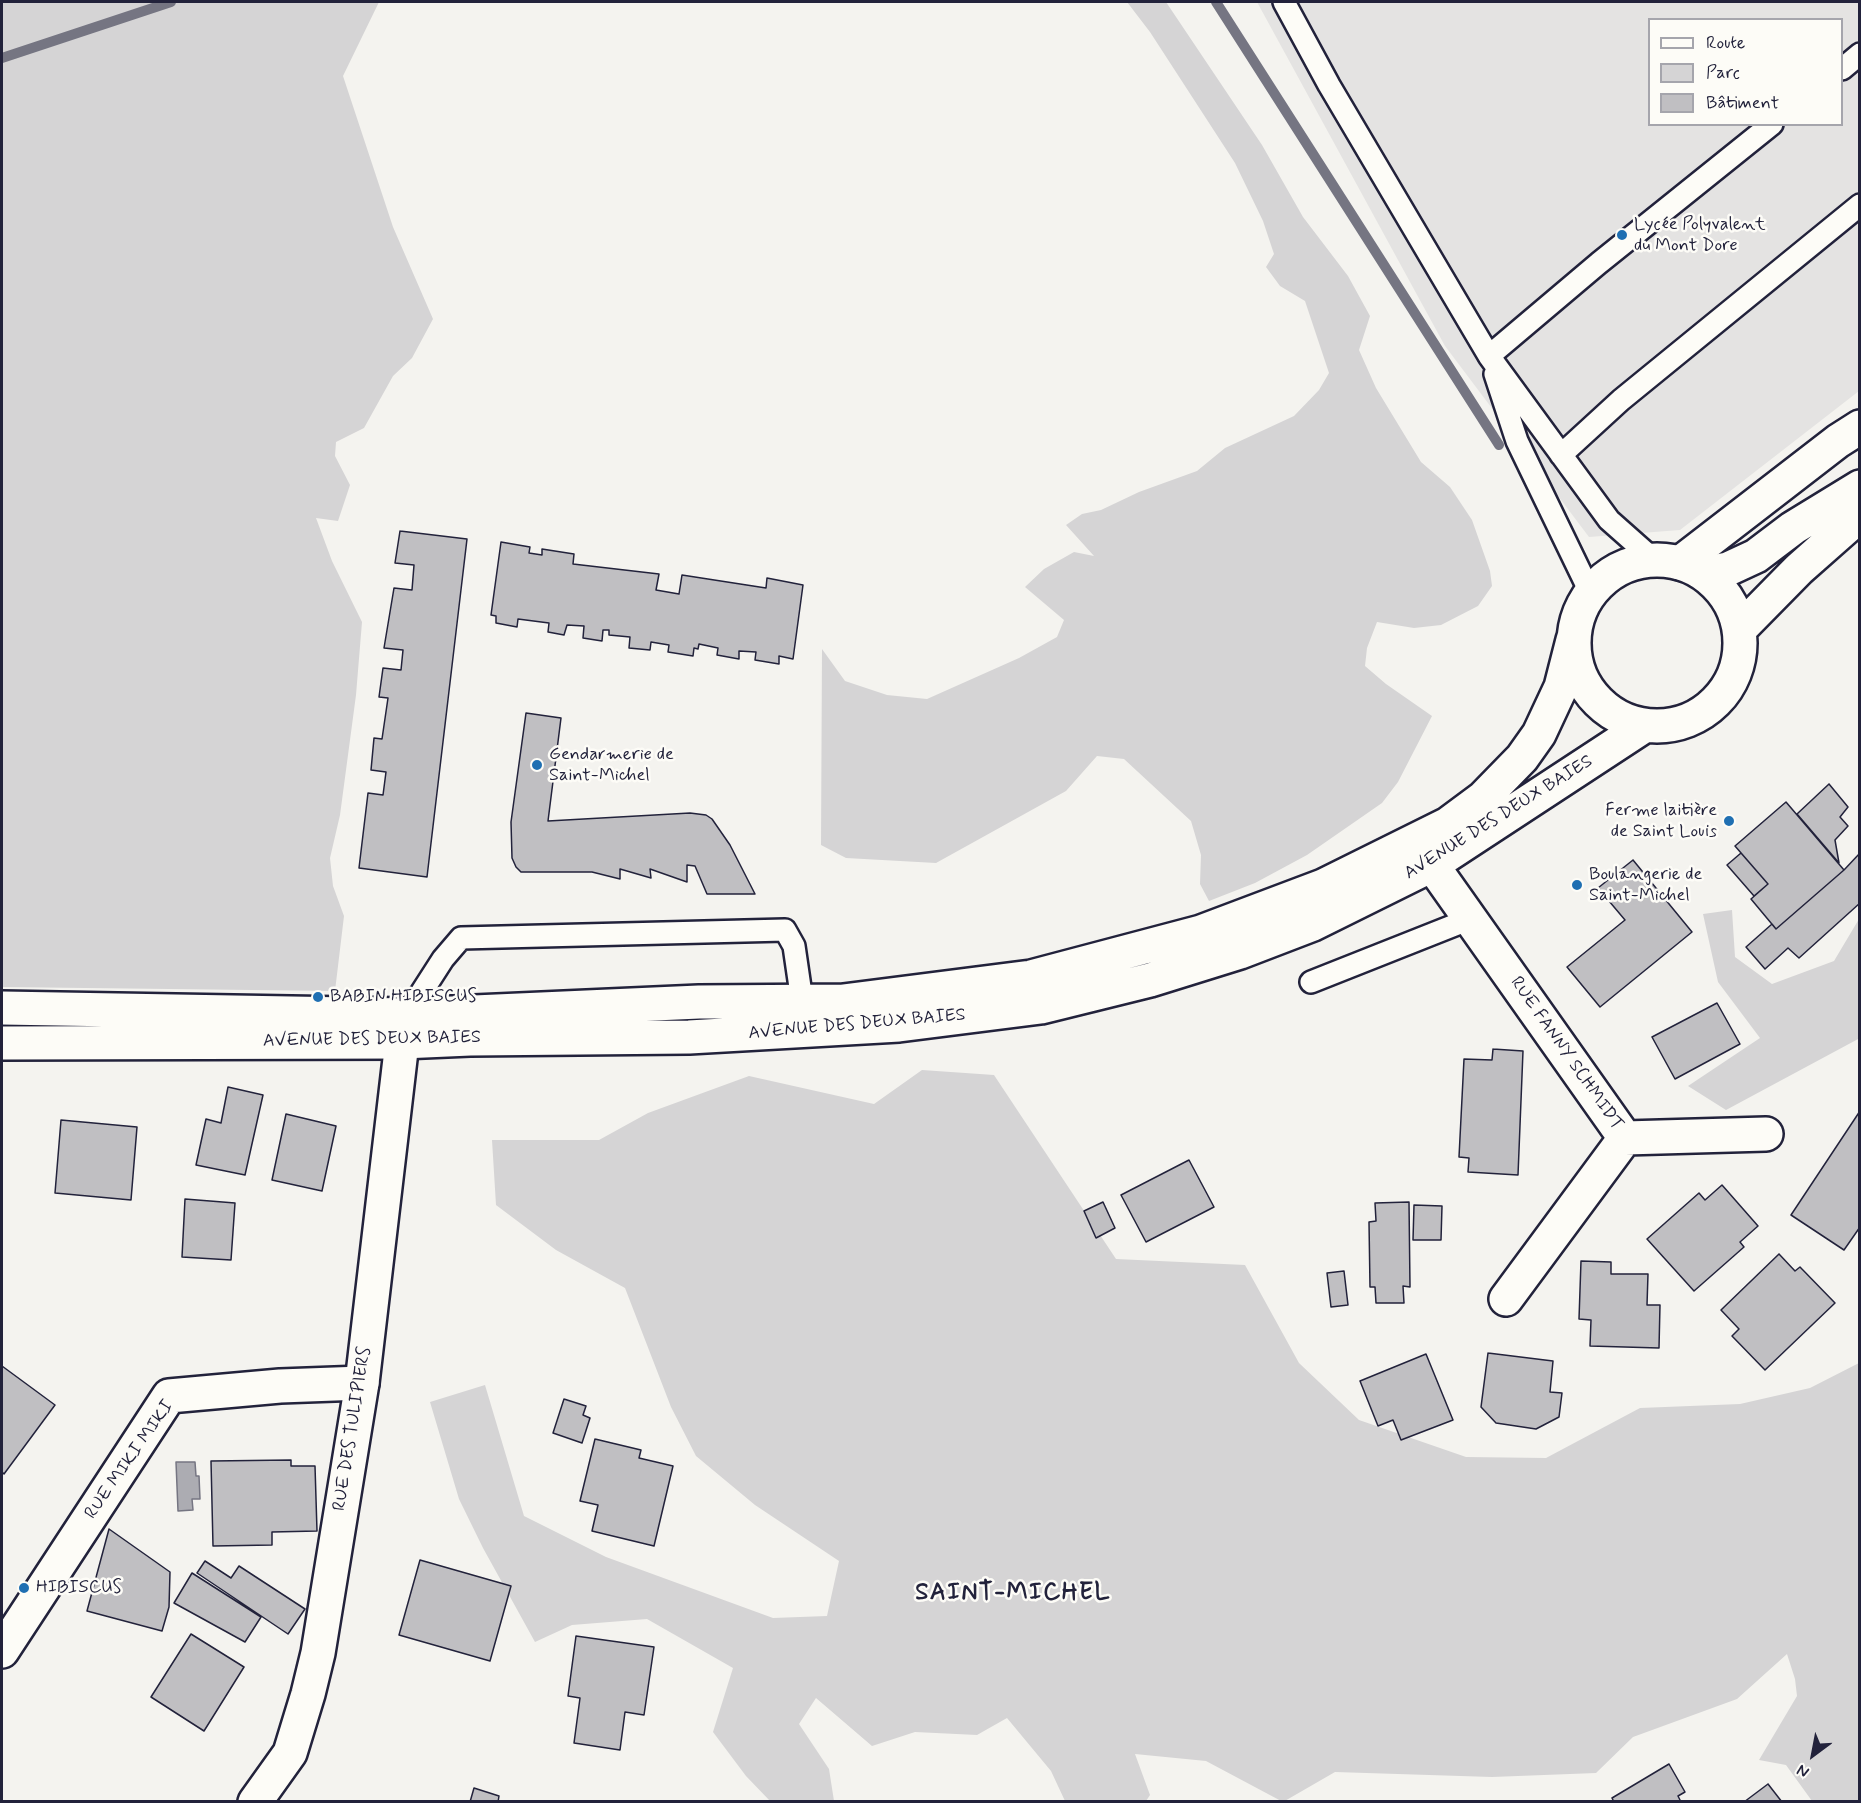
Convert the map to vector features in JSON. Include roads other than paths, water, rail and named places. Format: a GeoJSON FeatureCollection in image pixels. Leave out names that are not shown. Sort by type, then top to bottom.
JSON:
{"type":"FeatureCollection","features":[{"type":"Feature","properties":{"kind":"main road"},"geometry":{"type":"LineString","coordinates":[[1679,565],[1838,441],[1860,427]]}},
{"type":"Feature","properties":{"kind":"main road","name":"AVENUE DES DEUX BAIES"},"geometry":{"type":"LineString","coordinates":[[2,1043],[405,1029],[699,1002],[843,1001],[1031,977],[1200,932],[1323,886],[1448,824],[1483,798],[1522,758],[1539,734],[1561,687],[1578,615],[1590,592],[1608,575],[1629,564],[1728,569],[1756,556],[1793,528],[1860,487]]}},
{"type":"Feature","properties":{"kind":"main road"},"geometry":{"type":"LineString","coordinates":[[1740,629],[1798,568],[1860,515]]}},
{"type":"Feature","properties":{"kind":"main road","name":"AVENUE DES DEUX BAIES"},"geometry":{"type":"LineString","coordinates":[[1573,640],[1576,664],[1585,686],[1600,705],[1621,718],[1644,726],[1670,726],[1696,718],[1717,702],[1732,681],[1740,656],[1740,629],[1733,608],[1721,589],[1679,565]]}},
{"type":"Feature","properties":{"kind":"main road","name":"AVENUE DES DEUX BAIES"},"geometry":{"type":"LineString","coordinates":[[2,1008],[405,1029],[470,1039],[689,1037],[899,1025],[1041,1007],[1150,980],[1240,952],[1312,924],[1432,865],[1644,726]]}},
{"type":"Feature","properties":{"kind":"main road","name":"RUE FANNY SCHMIDT"},"geometry":{"type":"LineString","coordinates":[[1432,865],[1625,1138],[1506,1299]]}},
{"type":"Feature","properties":{"kind":"main road","name":"RUE DES TULIPIERS"},"geometry":{"type":"LineString","coordinates":[[255,1802],[290,1753],[318,1653],[362,1383],[405,1029]]}},
{"type":"Feature","properties":{"kind":"main road"},"geometry":{"type":"LineString","coordinates":[[1625,1138],[1766,1134]]}},
{"type":"Feature","properties":{"kind":"main road","name":"RUE MIKI MIKI"},"geometry":{"type":"LineString","coordinates":[[2,1651],[169,1396],[280,1386],[362,1383]]}},
{"type":"Feature","properties":{"kind":"lane"},"geometry":{"type":"LineString","coordinates":[[1284,2],[1329,85],[1489,356],[1609,520],[1679,565]]}},
{"type":"Feature","properties":{"kind":"lane"},"geometry":{"type":"LineString","coordinates":[[1843,68],[1860,54]]}},
{"type":"Feature","properties":{"kind":"lane"},"geometry":{"type":"LineString","coordinates":[[1489,356],[1599,263],[1770,126]]}},
{"type":"Feature","properties":{"kind":"lane"},"geometry":{"type":"LineString","coordinates":[[1561,455],[1621,400],[1860,205]]}},
{"type":"Feature","properties":{"kind":"lane"},"geometry":{"type":"LineString","coordinates":[[1489,356],[1517,441],[1590,592]]}},
{"type":"Feature","properties":{"kind":"lane"},"geometry":{"type":"LineString","coordinates":[[1311,982],[1470,919]]}},
{"type":"Feature","properties":{"kind":"lane"},"geometry":{"type":"LineString","coordinates":[[405,1029],[443,959],[461,939],[473,938],[784,930],[794,946],[802,1001]]}},
{"type":"Feature","properties":{"kind":"waterway"},"geometry":{"type":"LineString","coordinates":[[2,58],[171,2]]}},
{"type":"Feature","properties":{"kind":"waterway"},"geometry":{"type":"LineString","coordinates":[[1216,2],[1499,445]]}},
{"type":"Feature","properties":{"kind":"place","name":"Lycée Polyvalent du Mont Dore"},"geometry":{"type":"Point","coordinates":[1622,235]}},
{"type":"Feature","properties":{"kind":"place","name":"Gendarmerie de Saint-Michel"},"geometry":{"type":"Point","coordinates":[537,765]}},
{"type":"Feature","properties":{"kind":"place","name":"Ferme laitière de Saint Louis"},"geometry":{"type":"Point","coordinates":[1729,821]}},
{"type":"Feature","properties":{"kind":"place","name":"Boulangerie de Saint-Michel"},"geometry":{"type":"Point","coordinates":[1577,885]}},
{"type":"Feature","properties":{"kind":"place","name":"BABIN HIBISCUS"},"geometry":{"type":"Point","coordinates":[318,997]}},
{"type":"Feature","properties":{"kind":"place","name":"HIBISCUS"},"geometry":{"type":"Point","coordinates":[24,1588]}},
{"type":"Feature","properties":{"kind":"district","name":"SAINT-MICHEL"},"geometry":{"type":"Point","coordinates":[1013,1594]}}]}
